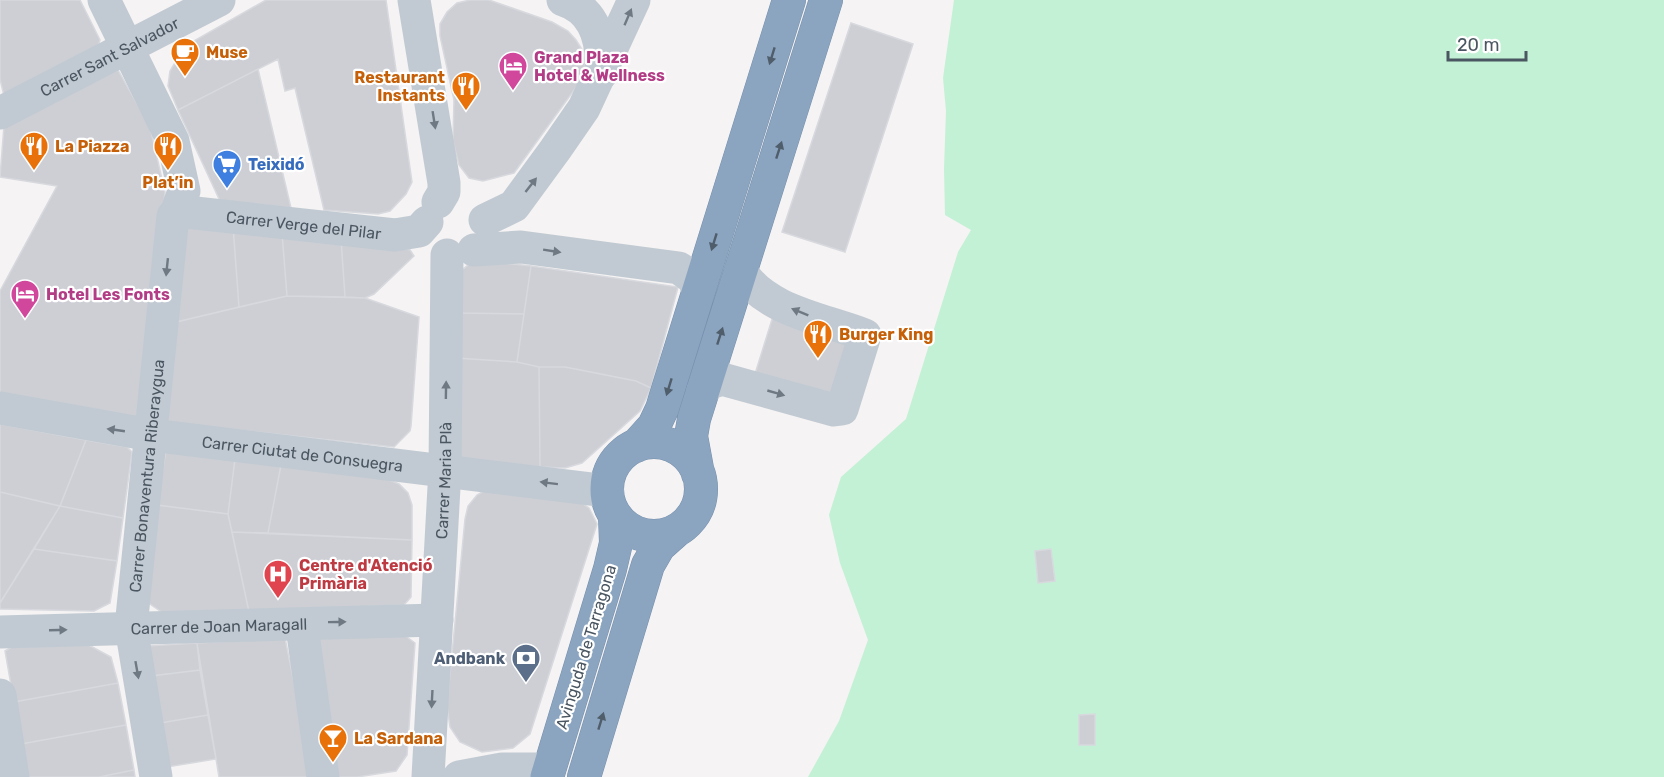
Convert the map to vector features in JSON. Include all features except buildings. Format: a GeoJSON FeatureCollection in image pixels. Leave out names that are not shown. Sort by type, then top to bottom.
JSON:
{"type":"FeatureCollection","features":[{"type":"Feature","properties":{"kind":"highway"},"geometry":{"type":"LineString","coordinates":[[677,530],[666,534],[643,535],[632,531],[611,503],[608,480],[618,459],[636,446],[654,426],[662,409],[789,0]]}},
{"type":"Feature","properties":{"kind":"highway"},"geometry":{"type":"LineString","coordinates":[[584,777],[648,565],[659,546],[696,510],[700,496],[691,436],[703,391],[826,0]]}},
{"type":"Feature","properties":{"kind":"highway"},"geometry":{"type":"LineString","coordinates":[[636,446],[654,442],[673,446],[688,457],[698,474]]}},
{"type":"Feature","properties":{"kind":"highway","name":"Avinguda de Tarragona"},"geometry":{"type":"LineString","coordinates":[[548,773],[610,569],[616,543],[611,503]]}},
{"type":"Feature","properties":{"kind":"street","name":"Carrer Bonaventura Riberaygua"},"geometry":{"type":"LineString","coordinates":[[104,0],[173,141],[184,191],[178,208],[172,216],[171,224],[131,627],[156,777]]}},
{"type":"Feature","properties":{"kind":"street","name":"Carrer Sant Salvador"},"geometry":{"type":"LineString","coordinates":[[0,113],[219,0]]}},
{"type":"Feature","properties":{"kind":"street"},"geometry":{"type":"LineString","coordinates":[[414,0],[444,183],[444,192],[432,212],[428,236],[432,244],[460,253],[521,247],[679,268],[694,279],[698,291]]}},
{"type":"Feature","properties":{"kind":"street"},"geometry":{"type":"LineString","coordinates":[[563,0],[577,5],[597,32],[602,51],[601,76]]}},
{"type":"Feature","properties":{"kind":"street"},"geometry":{"type":"LineString","coordinates":[[485,220],[514,206],[584,108],[601,76],[634,0]]}},
{"type":"Feature","properties":{"kind":"street"},"geometry":{"type":"LineString","coordinates":[[432,212],[446,197],[464,197],[479,206],[485,220],[484,236],[460,253]]}},
{"type":"Feature","properties":{"kind":"street","name":"Carrer Verge del Pilar"},"geometry":{"type":"LineString","coordinates":[[178,208],[394,235],[419,231],[432,212]]}},
{"type":"Feature","properties":{"kind":"street","name":"Carrer Maria Plà"},"geometry":{"type":"LineString","coordinates":[[428,777],[460,253]]}},
{"type":"Feature","properties":{"kind":"street"},"geometry":{"type":"LineString","coordinates":[[703,391],[710,383],[722,379],[834,410],[842,409],[848,398],[865,335],[802,313],[762,295],[749,284],[741,271]]}},
{"type":"Feature","properties":{"kind":"street","name":"Carrer Ciutat de Consuegra"},"geometry":{"type":"LineString","coordinates":[[0,408],[151,435],[445,470],[611,503]]}},
{"type":"Feature","properties":{"kind":"street","name":"Carrer de Joan Maragall"},"geometry":{"type":"LineString","coordinates":[[0,632],[437,620]]}},
{"type":"Feature","properties":{"kind":"street"},"geometry":{"type":"LineString","coordinates":[[303,634],[323,777]]}},
{"type":"Feature","properties":{"kind":"street"},"geometry":{"type":"LineString","coordinates":[[0,695],[13,777]]}},
{"type":"Feature","properties":{"kind":"street"},"geometry":{"type":"LineString","coordinates":[[459,777],[502,769],[548,773]]}},
{"type":"Feature","properties":{"kind":"green space"},"geometry":{"type":"Polygon","coordinates":[[[954,0],[1664,0],[1664,777],[808,777],[839,721],[868,640],[840,563],[829,515],[841,477],[906,419],[958,252],[971,230],[945,215],[946,111],[943,78],[954,0]]]}},
{"type":"Feature","properties":{"kind":"place","name":"Muse"},"geometry":{"type":"Point","coordinates":[185,78]}},
{"type":"Feature","properties":{"kind":"place","name":"Grand Plaza Hotel & Wellness"},"geometry":{"type":"Point","coordinates":[513,92]}},
{"type":"Feature","properties":{"kind":"place","name":"Restaurant Instants"},"geometry":{"type":"Point","coordinates":[466,112]}},
{"type":"Feature","properties":{"kind":"place","name":"La Piazza"},"geometry":{"type":"Point","coordinates":[34,172]}},
{"type":"Feature","properties":{"kind":"place","name":"Plat’in"},"geometry":{"type":"Point","coordinates":[168,172]}},
{"type":"Feature","properties":{"kind":"place","name":"Teixidó"},"geometry":{"type":"Point","coordinates":[227,190]}},
{"type":"Feature","properties":{"kind":"place","name":"Hotel Les Fonts"},"geometry":{"type":"Point","coordinates":[25,320]}},
{"type":"Feature","properties":{"kind":"place","name":"Burger King"},"geometry":{"type":"Point","coordinates":[818,360]}},
{"type":"Feature","properties":{"kind":"place","name":"Centre d'Atenció Primària"},"geometry":{"type":"Point","coordinates":[278,600]}},
{"type":"Feature","properties":{"kind":"place","name":"Andbank"},"geometry":{"type":"Point","coordinates":[526,684]}},
{"type":"Feature","properties":{"kind":"place","name":"La Sardana"},"geometry":{"type":"Point","coordinates":[333,764]}}]}
